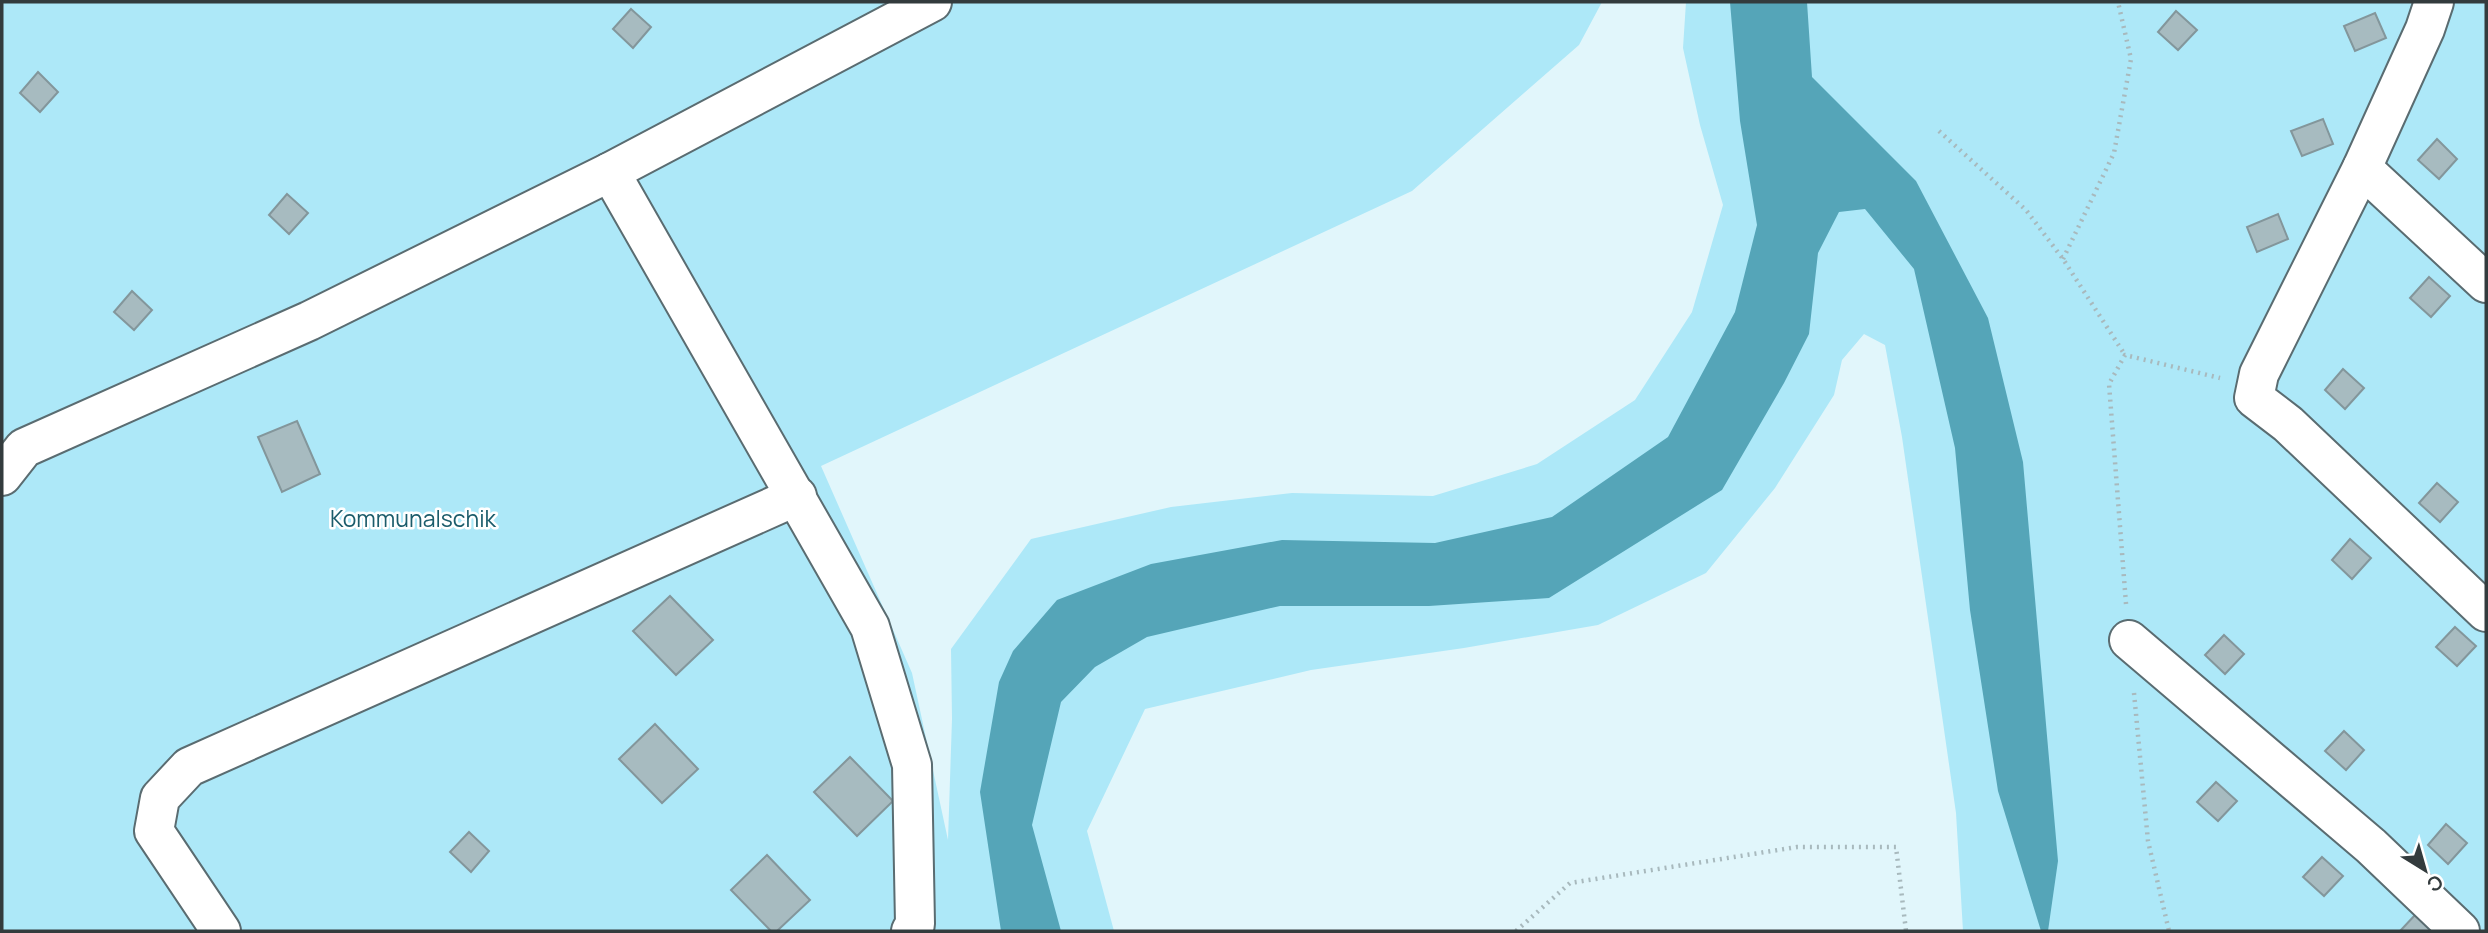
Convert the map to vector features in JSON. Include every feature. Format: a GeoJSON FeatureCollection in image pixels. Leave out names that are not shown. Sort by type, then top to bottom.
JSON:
{"type":"FeatureCollection","features":[{"type":"Feature","properties":{"kind":"street"},"geometry":{"type":"LineString","coordinates":[[9,452],[309,321],[610,172],[932,2]]}},
{"type":"Feature","properties":{"kind":"street"},"geometry":{"type":"LineString","coordinates":[[2434,2],[2425,29],[2362,168],[2259,374],[2254,398],[2288,424],[2486,612]]}},
{"type":"Feature","properties":{"kind":"street"},"geometry":{"type":"LineString","coordinates":[[2362,168],[2486,283]]}},
{"type":"Feature","properties":{"kind":"street"},"geometry":{"type":"LineString","coordinates":[[610,172],[870,626],[912,765],[915,924],[911,931]]}},
{"type":"Feature","properties":{"kind":"street"},"geometry":{"type":"LineString","coordinates":[[221,931],[154,831],[160,798],[189,767],[797,496]]}},
{"type":"Feature","properties":{"kind":"street"},"geometry":{"type":"LineString","coordinates":[[2129,640],[2371,846],[2460,931]]}},
{"type":"Feature","properties":{"kind":"path"},"geometry":{"type":"LineString","coordinates":[[2063,259],[2114,153],[2131,59],[2118,2]]}},
{"type":"Feature","properties":{"kind":"path"},"geometry":{"type":"LineString","coordinates":[[1939,131],[2026,210],[2063,259],[2124,355],[2216,376],[2254,398]]}},
{"type":"Feature","properties":{"kind":"path"},"geometry":{"type":"LineString","coordinates":[[2124,355],[2109,384],[2148,841],[2169,931]]}},
{"type":"Feature","properties":{"kind":"path"},"geometry":{"type":"LineString","coordinates":[[1516,931],[1570,883],[1797,847],[1896,846],[1906,931]]}},
{"type":"Feature","properties":{"kind":"green space","name":"Kommunalschik"},"geometry":{"type":"Polygon","coordinates":[[[2,2],[1602,2],[1579,45],[1412,191],[821,466],[912,673],[948,840],[951,649],[1031,539],[1171,507],[1292,493],[1433,496],[1537,464],[1635,400],[1692,312],[1723,205],[1700,125],[1683,48],[1686,2],[2486,2],[2486,931],[1963,931],[1956,813],[1902,437],[1885,345],[1864,334],[1842,360],[1834,395],[1775,488],[1706,573],[1598,625],[1311,670],[1145,709],[1087,831],[1114,931],[2,931],[2,2]]]}},
{"type":"Feature","properties":{"kind":"shaded area"},"geometry":{"type":"Polygon","coordinates":[[[1730,2],[1807,2],[1812,77],[1916,181],[1988,318],[2023,462],[2058,861],[2048,931],[2041,931],[1998,791],[1970,610],[1955,448],[1914,269],[1865,209],[1839,212],[1818,253],[1809,334],[1722,490],[1549,598],[1429,606],[1280,606],[1147,637],[1095,667],[1061,702],[1032,825],[1061,931],[1001,931],[980,792],[999,682],[1013,651],[1057,600],[1151,564],[1282,540],[1435,543],[1552,517],[1668,437],[1735,312],[1757,225],[1740,121],[1730,2]]]}},
{"type":"Feature","properties":{"kind":"building"},"geometry":{"type":"Polygon","coordinates":[[[631,9],[651,27],[633,48],[613,29],[631,9]]]}},
{"type":"Feature","properties":{"kind":"building"},"geometry":{"type":"Polygon","coordinates":[[[2176,11],[2197,30],[2178,50],[2158,32],[2176,11]]]}},
{"type":"Feature","properties":{"kind":"building"},"geometry":{"type":"Polygon","coordinates":[[[2375,13],[2386,38],[2355,51],[2344,26],[2375,13]]]}},
{"type":"Feature","properties":{"kind":"building"},"geometry":{"type":"Polygon","coordinates":[[[38,72],[58,92],[40,112],[20,93],[38,72]]]}},
{"type":"Feature","properties":{"kind":"building"},"geometry":{"type":"Polygon","coordinates":[[[2323,119],[2333,144],[2302,156],[2291,131],[2323,119]]]}},
{"type":"Feature","properties":{"kind":"building"},"geometry":{"type":"Polygon","coordinates":[[[2437,139],[2457,159],[2439,179],[2418,160],[2437,139]]]}},
{"type":"Feature","properties":{"kind":"building"},"geometry":{"type":"Polygon","coordinates":[[[287,194],[308,213],[289,234],[269,215],[287,194]]]}},
{"type":"Feature","properties":{"kind":"building"},"geometry":{"type":"Polygon","coordinates":[[[2278,214],[2288,239],[2257,252],[2247,227],[2278,214]]]}},
{"type":"Feature","properties":{"kind":"building"},"geometry":{"type":"Polygon","coordinates":[[[2429,277],[2450,296],[2431,317],[2410,298],[2429,277]]]}},
{"type":"Feature","properties":{"kind":"building"},"geometry":{"type":"Polygon","coordinates":[[[132,291],[152,310],[134,330],[114,312],[132,291]]]}},
{"type":"Feature","properties":{"kind":"building"},"geometry":{"type":"Polygon","coordinates":[[[2343,369],[2364,388],[2345,409],[2325,390],[2343,369]]]}},
{"type":"Feature","properties":{"kind":"building"},"geometry":{"type":"Polygon","coordinates":[[[297,421],[320,474],[282,492],[258,437],[297,421]]]}},
{"type":"Feature","properties":{"kind":"building"},"geometry":{"type":"Polygon","coordinates":[[[2437,483],[2458,502],[2440,522],[2419,503],[2437,483]]]}},
{"type":"Feature","properties":{"kind":"building"},"geometry":{"type":"Polygon","coordinates":[[[2350,539],[2371,558],[2352,579],[2332,560],[2350,539]]]}},
{"type":"Feature","properties":{"kind":"building"},"geometry":{"type":"Polygon","coordinates":[[[670,596],[713,640],[676,675],[633,631],[670,596]]]}},
{"type":"Feature","properties":{"kind":"building"},"geometry":{"type":"Polygon","coordinates":[[[2455,627],[2476,646],[2457,666],[2436,647],[2455,627]]]}},
{"type":"Feature","properties":{"kind":"building"},"geometry":{"type":"Polygon","coordinates":[[[2224,635],[2244,654],[2225,674],[2205,655],[2224,635]]]}},
{"type":"Feature","properties":{"kind":"building"},"geometry":{"type":"Polygon","coordinates":[[[655,724],[698,769],[662,803],[619,759],[655,724]]]}},
{"type":"Feature","properties":{"kind":"building"},"geometry":{"type":"Polygon","coordinates":[[[2344,731],[2364,750],[2346,770],[2325,751],[2344,731]]]}},
{"type":"Feature","properties":{"kind":"building"},"geometry":{"type":"Polygon","coordinates":[[[850,757],[893,801],[857,836],[814,792],[850,757]]]}},
{"type":"Feature","properties":{"kind":"building"},"geometry":{"type":"Polygon","coordinates":[[[2216,782],[2237,801],[2218,821],[2197,802],[2216,782]]]}},
{"type":"Feature","properties":{"kind":"building"},"geometry":{"type":"Polygon","coordinates":[[[2446,824],[2467,843],[2448,864],[2428,845],[2446,824]]]}},
{"type":"Feature","properties":{"kind":"building"},"geometry":{"type":"Polygon","coordinates":[[[469,832],[489,851],[471,872],[450,852],[469,832]]]}},
{"type":"Feature","properties":{"kind":"building"},"geometry":{"type":"Polygon","coordinates":[[[767,855],[810,900],[777,931],[771,931],[731,890],[767,855]]]}},
{"type":"Feature","properties":{"kind":"building"},"geometry":{"type":"Polygon","coordinates":[[[2322,857],[2343,876],[2324,896],[2303,877],[2322,857]]]}},
{"type":"Feature","properties":{"kind":"building"},"geometry":{"type":"Polygon","coordinates":[[[2416,914],[2435,931],[2400,931],[2416,914]]]}}]}
